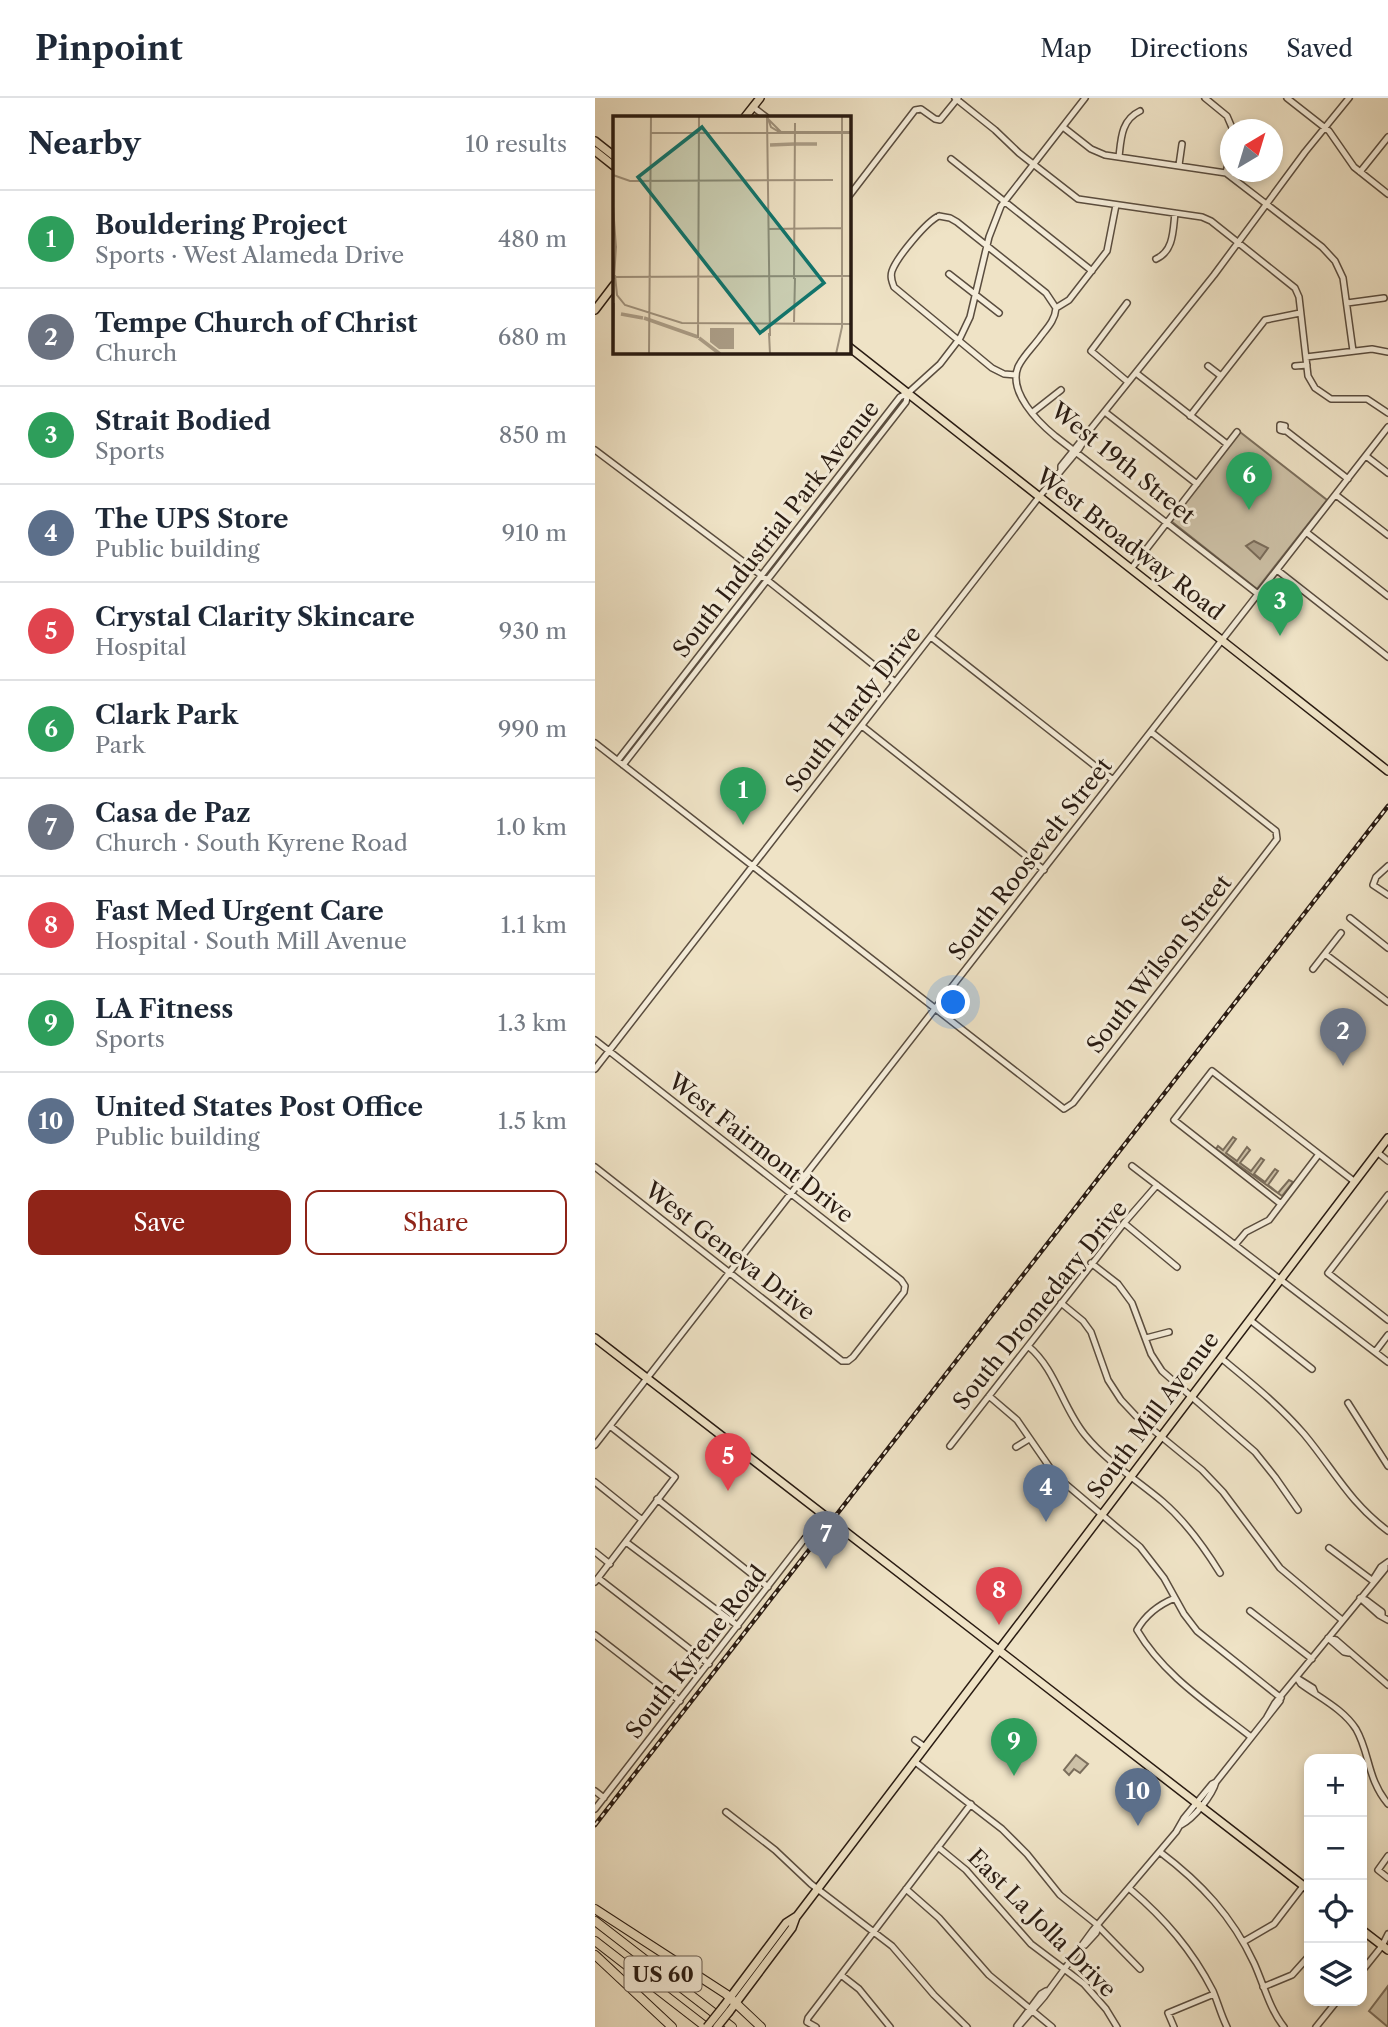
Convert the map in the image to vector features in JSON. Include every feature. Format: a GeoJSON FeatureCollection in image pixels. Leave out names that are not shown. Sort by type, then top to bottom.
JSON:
{"type":"FeatureCollection","features":[{"type":"Feature","properties":{"kind":"highway"},"geometry":{"type":"LineString","coordinates":[[595,1909],[693,1971],[733,2000],[761,2027]]}},
{"type":"Feature","properties":{"kind":"highway","name":"US 60"},"geometry":{"type":"LineString","coordinates":[[595,1921],[732,2027]]}},
{"type":"Feature","properties":{"kind":"highway","name":"US 60"},"geometry":{"type":"LineString","coordinates":[[595,1941],[707,2027]]}},
{"type":"Feature","properties":{"kind":"highway"},"geometry":{"type":"LineString","coordinates":[[595,1955],[672,2027]]}},
{"type":"Feature","properties":{"kind":"main road"},"geometry":{"type":"LineString","coordinates":[[746,116],[760,98]]}},
{"type":"Feature","properties":{"kind":"main road"},"geometry":{"type":"LineString","coordinates":[[595,141],[613,155]]}},
{"type":"Feature","properties":{"kind":"main road"},"geometry":{"type":"LineString","coordinates":[[595,151],[613,165]]}},
{"type":"Feature","properties":{"kind":"main road"},"geometry":{"type":"LineString","coordinates":[[597,304],[613,286]]}},
{"type":"Feature","properties":{"kind":"main road","name":"West Broadway Road"},"geometry":{"type":"LineString","coordinates":[[851,348],[1388,770]]}},
{"type":"Feature","properties":{"kind":"main road","name":"South Mill Avenue"},"geometry":{"type":"LineString","coordinates":[[717,2027],[786,1923],[796,1917],[1388,1138]]}},
{"type":"Feature","properties":{"kind":"main road"},"geometry":{"type":"LineString","coordinates":[[595,1338],[1304,1886]]}},
{"type":"Feature","properties":{"kind":"main road"},"geometry":{"type":"LineString","coordinates":[[806,1539],[822,1528],[841,1529]]}},
{"type":"Feature","properties":{"kind":"main road"},"geometry":{"type":"LineString","coordinates":[[1367,1933],[1386,1946]]}},
{"type":"Feature","properties":{"kind":"main road","name":"South Mill Avenue"},"geometry":{"type":"LineString","coordinates":[[707,2027],[726,2010]]}},
{"type":"Feature","properties":{"kind":"street","name":"South Industrial Park Avenue"},"geometry":{"type":"LineString","coordinates":[[620,762],[764,578],[900,397],[940,364],[958,341],[968,323],[986,245],[1004,201],[1085,98]]}},
{"type":"Feature","properties":{"kind":"street"},"geometry":{"type":"LineString","coordinates":[[1205,98],[1228,119]]}},
{"type":"Feature","properties":{"kind":"street"},"geometry":{"type":"LineString","coordinates":[[1287,98],[1326,128],[1349,161],[1388,194]]}},
{"type":"Feature","properties":{"kind":"street","name":"South Hardy Drive"},"geometry":{"type":"LineString","coordinates":[[595,1069],[1039,497],[1064,469],[1216,266],[1238,242],[1349,98]]}},
{"type":"Feature","properties":{"kind":"street"},"geometry":{"type":"LineString","coordinates":[[851,193],[914,112],[919,108],[939,120],[956,99],[1078,199],[1207,218],[1293,285],[1298,294],[1310,382],[1327,397],[1338,401],[1365,398],[1388,413]]}},
{"type":"Feature","properties":{"kind":"street"},"geometry":{"type":"LineString","coordinates":[[753,107],[765,116]]}},
{"type":"Feature","properties":{"kind":"street"},"geometry":{"type":"LineString","coordinates":[[1119,157],[1124,127],[1131,117],[1140,111]]}},
{"type":"Feature","properties":{"kind":"street"},"geometry":{"type":"LineString","coordinates":[[1063,127],[1094,151],[1220,172]]}},
{"type":"Feature","properties":{"kind":"street"},"geometry":{"type":"LineString","coordinates":[[1360,172],[1388,137]]}},
{"type":"Feature","properties":{"kind":"street"},"geometry":{"type":"LineString","coordinates":[[1179,166],[1182,144]]}},
{"type":"Feature","properties":{"kind":"street"},"geometry":{"type":"LineString","coordinates":[[951,159],[1092,271]]}},
{"type":"Feature","properties":{"kind":"street"},"geometry":{"type":"LineString","coordinates":[[1238,182],[1332,257],[1343,278],[1353,351]]}},
{"type":"Feature","properties":{"kind":"street"},"geometry":{"type":"LineString","coordinates":[[851,185],[855,188]]}},
{"type":"Feature","properties":{"kind":"street"},"geometry":{"type":"LineString","coordinates":[[1056,308],[1069,300],[1109,246],[1116,205]]}},
{"type":"Feature","properties":{"kind":"street"},"geometry":{"type":"LineString","coordinates":[[939,213],[954,219],[986,245],[1049,295],[1056,308],[1053,321],[1021,362],[1016,375],[995,370],[899,294],[889,280],[892,270],[926,224],[939,213]]}},
{"type":"Feature","properties":{"kind":"street"},"geometry":{"type":"LineString","coordinates":[[1157,259],[1165,254],[1170,246],[1175,213]]}},
{"type":"Feature","properties":{"kind":"street"},"geometry":{"type":"LineString","coordinates":[[949,274],[999,313]]}},
{"type":"Feature","properties":{"kind":"street"},"geometry":{"type":"LineString","coordinates":[[1347,303],[1384,298]]}},
{"type":"Feature","properties":{"kind":"street"},"geometry":{"type":"LineString","coordinates":[[1127,303],[1091,351],[1128,382]]}},
{"type":"Feature","properties":{"kind":"street"},"geometry":{"type":"LineString","coordinates":[[1191,416],[1265,320],[1300,313]]}},
{"type":"Feature","properties":{"kind":"street"},"geometry":{"type":"LineString","coordinates":[[1306,357],[1376,349],[1388,352]]}},
{"type":"Feature","properties":{"kind":"street"},"geometry":{"type":"LineString","coordinates":[[1295,366],[1307,365]]}},
{"type":"Feature","properties":{"kind":"street"},"geometry":{"type":"LineString","coordinates":[[1208,366],[1221,376]]}},
{"type":"Feature","properties":{"kind":"street"},"geometry":{"type":"LineString","coordinates":[[1136,373],[1227,444]]}},
{"type":"Feature","properties":{"kind":"street","name":"West 19th Street"},"geometry":{"type":"LineString","coordinates":[[1016,375],[1020,393],[1049,431],[1258,594]]}},
{"type":"Feature","properties":{"kind":"street"},"geometry":{"type":"LineString","coordinates":[[1033,412],[1061,390]]}},
{"type":"Feature","properties":{"kind":"street"},"geometry":{"type":"LineString","coordinates":[[1105,412],[1197,484]]}},
{"type":"Feature","properties":{"kind":"street","name":"South Roosevelt Street"},"geometry":{"type":"LineString","coordinates":[[595,1445],[1388,427]]}},
{"type":"Feature","properties":{"kind":"street"},"geometry":{"type":"LineString","coordinates":[[1285,430],[1348,479]]}},
{"type":"Feature","properties":{"kind":"street"},"geometry":{"type":"LineString","coordinates":[[1131,569],[1237,432]]}},
{"type":"Feature","properties":{"kind":"street"},"geometry":{"type":"LineString","coordinates":[[595,450],[764,578],[895,682]]}},
{"type":"Feature","properties":{"kind":"street"},"geometry":{"type":"LineString","coordinates":[[1366,456],[1388,473]]}},
{"type":"Feature","properties":{"kind":"street"},"geometry":{"type":"LineString","coordinates":[[1336,495],[1388,535]]}},
{"type":"Feature","properties":{"kind":"street"},"geometry":{"type":"LineString","coordinates":[[1306,533],[1388,596]]}},
{"type":"Feature","properties":{"kind":"street"},"geometry":{"type":"LineString","coordinates":[[1277,570],[1388,657]]}},
{"type":"Feature","properties":{"kind":"street"},"geometry":{"type":"LineString","coordinates":[[931,637],[1113,780]]}},
{"type":"Feature","properties":{"kind":"street"},"geometry":{"type":"LineString","coordinates":[[862,726],[1044,870]]}},
{"type":"Feature","properties":{"kind":"street","name":"South Wilson Street"},"geometry":{"type":"LineString","coordinates":[[935,1010],[1064,1109],[1073,1103],[1276,842],[1276,831],[1151,732]]}},
{"type":"Feature","properties":{"kind":"street"},"geometry":{"type":"LineString","coordinates":[[595,743],[935,1010]]}},
{"type":"Feature","properties":{"kind":"street"},"geometry":{"type":"LineString","coordinates":[[1388,866],[1376,877],[1373,885],[1388,895]]}},
{"type":"Feature","properties":{"kind":"street"},"geometry":{"type":"LineString","coordinates":[[1350,918],[1388,948]]}},
{"type":"Feature","properties":{"kind":"street"},"geometry":{"type":"LineString","coordinates":[[1313,969],[1341,933]]}},
{"type":"Feature","properties":{"kind":"street"},"geometry":{"type":"LineString","coordinates":[[1325,954],[1388,1002]]}},
{"type":"Feature","properties":{"kind":"street","name":"West Fairmont Drive"},"geometry":{"type":"LineString","coordinates":[[595,1040],[904,1285]]}},
{"type":"Feature","properties":{"kind":"street"},"geometry":{"type":"LineString","coordinates":[[1281,1204],[1174,1120],[1212,1071],[1355,1182]]}},
{"type":"Feature","properties":{"kind":"street"},"geometry":{"type":"LineString","coordinates":[[1377,1152],[1388,1161]]}},
{"type":"Feature","properties":{"kind":"street"},"geometry":{"type":"LineString","coordinates":[[1235,1245],[1246,1232],[1265,1224],[1319,1154]]}},
{"type":"Feature","properties":{"kind":"street"},"geometry":{"type":"LineString","coordinates":[[1132,1166],[1388,1362]]}},
{"type":"Feature","properties":{"kind":"street","name":"West Geneva Drive"},"geometry":{"type":"LineString","coordinates":[[595,1167],[845,1361],[852,1358],[903,1293],[904,1285]]}},
{"type":"Feature","properties":{"kind":"street","name":"South Dromedary Drive"},"geometry":{"type":"LineString","coordinates":[[950,1446],[1091,1264],[1157,1185]]}},
{"type":"Feature","properties":{"kind":"street"},"geometry":{"type":"LineString","coordinates":[[1387,1198],[1328,1273],[1388,1320]]}},
{"type":"Feature","properties":{"kind":"street"},"geometry":{"type":"LineString","coordinates":[[1124,1223],[1177,1267]]}},
{"type":"Feature","properties":{"kind":"street"},"geometry":{"type":"LineString","coordinates":[[1091,1264],[1118,1284],[1132,1303],[1150,1354],[1162,1371],[1255,1452],[1298,1510]]}},
{"type":"Feature","properties":{"kind":"street"},"geometry":{"type":"LineString","coordinates":[[904,1285],[913,1282]]}},
{"type":"Feature","properties":{"kind":"street"},"geometry":{"type":"LineString","coordinates":[[1061,1303],[1083,1321],[1091,1332],[1108,1380],[1121,1400],[1160,1437],[1202,1470],[1223,1492],[1280,1568],[1342,1620]]}},
{"type":"Feature","properties":{"kind":"street"},"geometry":{"type":"LineString","coordinates":[[1250,1320],[1312,1369]]}},
{"type":"Feature","properties":{"kind":"street"},"geometry":{"type":"LineString","coordinates":[[1146,1338],[1169,1332]]}},
{"type":"Feature","properties":{"kind":"street"},"geometry":{"type":"LineString","coordinates":[[1375,1352],[1388,1335]]}},
{"type":"Feature","properties":{"kind":"street"},"geometry":{"type":"LineString","coordinates":[[1028,1346],[1042,1358],[1084,1434],[1185,1524],[1220,1573]]}},
{"type":"Feature","properties":{"kind":"street"},"geometry":{"type":"LineString","coordinates":[[1221,1358],[1282,1411],[1360,1507],[1388,1531]]}},
{"type":"Feature","properties":{"kind":"street"},"geometry":{"type":"LineString","coordinates":[[989,1396],[1017,1420],[1055,1475],[1140,1546],[1164,1578],[1197,1632],[1281,1698]]}},
{"type":"Feature","properties":{"kind":"street"},"geometry":{"type":"LineString","coordinates":[[1347,1403],[1388,1466]]}},
{"type":"Feature","properties":{"kind":"street"},"geometry":{"type":"LineString","coordinates":[[610,1426],[675,1478],[596,1580],[709,1664]]}},
{"type":"Feature","properties":{"kind":"street"},"geometry":{"type":"LineString","coordinates":[[1016,1447],[1029,1439]]}},
{"type":"Feature","properties":{"kind":"street"},"geometry":{"type":"LineString","coordinates":[[595,1482],[641,1519]]}},
{"type":"Feature","properties":{"kind":"street"},"geometry":{"type":"LineString","coordinates":[[657,1499],[768,1587]]}},
{"type":"Feature","properties":{"kind":"street","name":"South Kyrene Road"},"geometry":{"type":"LineString","coordinates":[[595,1809],[823,1515]]}},
{"type":"Feature","properties":{"kind":"street"},"geometry":{"type":"LineString","coordinates":[[626,1542],[738,1626]]}},
{"type":"Feature","properties":{"kind":"street"},"geometry":{"type":"LineString","coordinates":[[1329,1548],[1373,1581]]}},
{"type":"Feature","properties":{"kind":"street"},"geometry":{"type":"LineString","coordinates":[[595,1552],[610,1564]]}},
{"type":"Feature","properties":{"kind":"street"},"geometry":{"type":"LineString","coordinates":[[1017,2027],[1041,1994],[1049,1989],[1089,1942],[1212,1784],[1278,1705],[1387,1563]]}},
{"type":"Feature","properties":{"kind":"street"},"geometry":{"type":"LineString","coordinates":[[1175,1598],[1143,1619],[1137,1630],[1171,1674],[1251,1737]]}},
{"type":"Feature","properties":{"kind":"street"},"geometry":{"type":"LineString","coordinates":[[1360,1598],[1367,1600],[1388,1620]]}},
{"type":"Feature","properties":{"kind":"street"},"geometry":{"type":"LineString","coordinates":[[1250,1611],[1312,1659]]}},
{"type":"Feature","properties":{"kind":"street"},"geometry":{"type":"LineString","coordinates":[[595,1635],[680,1701]]}},
{"type":"Feature","properties":{"kind":"street"},"geometry":{"type":"LineString","coordinates":[[1328,1638],[1388,1685]]}},
{"type":"Feature","properties":{"kind":"street"},"geometry":{"type":"LineString","coordinates":[[1297,1678],[1342,1713],[1362,1742],[1363,1754]]}},
{"type":"Feature","properties":{"kind":"street"},"geometry":{"type":"LineString","coordinates":[[915,1740],[925,1747]]}},
{"type":"Feature","properties":{"kind":"street"},"geometry":{"type":"LineString","coordinates":[[914,1761],[1008,1834],[1060,1895],[1140,1969]]}},
{"type":"Feature","properties":{"kind":"street"},"geometry":{"type":"LineString","coordinates":[[1367,1770],[1388,1804]]}},
{"type":"Feature","properties":{"kind":"street"},"geometry":{"type":"LineString","coordinates":[[595,1791],[604,1798]]}},
{"type":"Feature","properties":{"kind":"street"},"geometry":{"type":"LineString","coordinates":[[817,2027],[807,2022],[971,1804]]}},
{"type":"Feature","properties":{"kind":"street"},"geometry":{"type":"LineString","coordinates":[[726,1812],[775,1850],[817,1889],[897,1951],[934,1995],[967,2027]]}},
{"type":"Feature","properties":{"kind":"street","name":"East La Jolla Drive"},"geometry":{"type":"LineString","coordinates":[[938,1847],[966,1870],[1031,1944],[1084,1984],[1106,2009],[1117,2027]]}},
{"type":"Feature","properties":{"kind":"street"},"geometry":{"type":"LineString","coordinates":[[1160,1852],[1193,1878],[1229,1920],[1243,1942],[1277,2018],[1284,2027]]}},
{"type":"Feature","properties":{"kind":"street"},"geometry":{"type":"LineString","coordinates":[[1388,1856],[1378,1870],[1388,1878]]}},
{"type":"Feature","properties":{"kind":"street"},"geometry":{"type":"LineString","coordinates":[[906,1889],[939,1918],[981,1968],[1052,2027]]}},
{"type":"Feature","properties":{"kind":"street"},"geometry":{"type":"LineString","coordinates":[[1130,1889],[1159,1914],[1194,1956],[1214,1994],[1227,2027]]}},
{"type":"Feature","properties":{"kind":"street"},"geometry":{"type":"LineString","coordinates":[[1243,1942],[1274,1923],[1304,1890]]}},
{"type":"Feature","properties":{"kind":"street"},"geometry":{"type":"LineString","coordinates":[[1367,1965],[1386,1946],[1388,1934]]}},
{"type":"Feature","properties":{"kind":"street"},"geometry":{"type":"LineString","coordinates":[[1263,1987],[1292,1975],[1304,1962]]}},
{"type":"Feature","properties":{"kind":"street"},"geometry":{"type":"LineString","coordinates":[[841,1975],[859,1989],[890,2027]]}},
{"type":"Feature","properties":{"kind":"street"},"geometry":{"type":"LineString","coordinates":[[1174,2027],[1168,2012],[1214,1994]]}},
{"type":"Feature","properties":{"kind":"street"},"geometry":{"type":"LineString","coordinates":[[1316,2027],[1333,2006]]}},
{"type":"Feature","properties":{"kind":"shaded area"},"geometry":{"type":"Polygon","coordinates":[[[1240,432],[1327,500],[1257,589],[1171,521],[1240,432]]]}},
{"type":"Feature","properties":{"kind":"shaded area"},"geometry":{"type":"Polygon","coordinates":[[[1254,541],[1268,548],[1260,559],[1246,546],[1254,541]]]}},
{"type":"Feature","properties":{"kind":"shaded area"},"geometry":{"type":"Polygon","coordinates":[[[1233,1137],[1236,1139],[1226,1153],[1237,1161],[1247,1147],[1250,1150],[1240,1163],[1251,1171],[1261,1158],[1264,1160],[1254,1174],[1265,1182],[1275,1169],[1278,1171],[1268,1185],[1278,1193],[1289,1180],[1293,1182],[1282,1196],[1216,1149],[1218,1146],[1223,1150],[1233,1137]]]}},
{"type":"Feature","properties":{"kind":"shaded area"},"geometry":{"type":"Polygon","coordinates":[[[1076,1755],[1088,1764],[1080,1773],[1074,1769],[1069,1775],[1064,1770],[1076,1755]]]}},
{"type":"Feature","properties":{"kind":"shaded area"},"geometry":{"type":"Polygon","coordinates":[[[1388,1986],[1388,2027],[1369,2011],[1388,1986]]]}},
{"type":"Feature","properties":{"kind":"railway"},"geometry":{"type":"LineString","coordinates":[[595,1825],[1388,806]]}},
{"type":"Feature","properties":{"kind":"place","name":"Clark Park"},"geometry":{"type":"Point","coordinates":[1249,510]}},
{"type":"Feature","properties":{"kind":"place","name":"Strait Bodied"},"geometry":{"type":"Point","coordinates":[1280,636]}},
{"type":"Feature","properties":{"kind":"place","name":"Bouldering Project"},"geometry":{"type":"Point","coordinates":[743,825]}},
{"type":"Feature","properties":{"kind":"place","name":"Tempe Church of Christ"},"geometry":{"type":"Point","coordinates":[1343,1066]}},
{"type":"Feature","properties":{"kind":"place","name":"Crystal Clarity Skincare"},"geometry":{"type":"Point","coordinates":[728,1491]}},
{"type":"Feature","properties":{"kind":"place","name":"The UPS Store"},"geometry":{"type":"Point","coordinates":[1046,1522]}},
{"type":"Feature","properties":{"kind":"place","name":"Casa de Paz"},"geometry":{"type":"Point","coordinates":[826,1569]}},
{"type":"Feature","properties":{"kind":"place","name":"Fast Med Urgent Care"},"geometry":{"type":"Point","coordinates":[999,1625]}},
{"type":"Feature","properties":{"kind":"place","name":"LA Fitness"},"geometry":{"type":"Point","coordinates":[1014,1776]}},
{"type":"Feature","properties":{"kind":"place","name":"United States Post Office"},"geometry":{"type":"Point","coordinates":[1138,1826]}}]}
